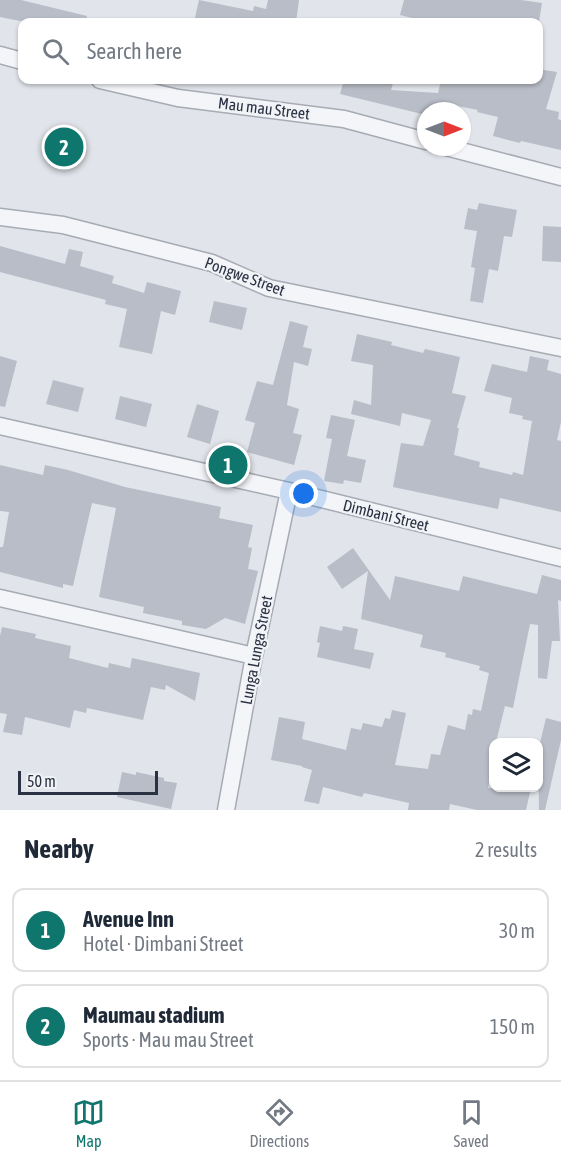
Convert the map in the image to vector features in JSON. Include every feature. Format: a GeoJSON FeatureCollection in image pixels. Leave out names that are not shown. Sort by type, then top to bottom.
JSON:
{"type":"FeatureCollection","features":[{"type":"Feature","properties":{"kind":"street"},"geometry":{"type":"LineString","coordinates":[[0,56],[18,60]]}},
{"type":"Feature","properties":{"kind":"street","name":"Mau mau Street"},"geometry":{"type":"LineString","coordinates":[[117,84],[178,98],[344,119],[417,139]]}},
{"type":"Feature","properties":{"kind":"street"},"geometry":{"type":"LineString","coordinates":[[471,154],[561,177]]}},
{"type":"Feature","properties":{"kind":"street","name":"Pongwe Street"},"geometry":{"type":"LineString","coordinates":[[0,217],[63,225],[212,263],[269,288],[561,348]]}},
{"type":"Feature","properties":{"kind":"street","name":"Dimbani Street"},"geometry":{"type":"LineString","coordinates":[[0,426],[289,491],[561,558]]}},
{"type":"Feature","properties":{"kind":"street","name":"Lunga Lunga Street"},"geometry":{"type":"LineString","coordinates":[[230,809],[254,656],[289,491]]}},
{"type":"Feature","properties":{"kind":"street"},"geometry":{"type":"LineString","coordinates":[[0,598],[254,656]]}},
{"type":"Feature","properties":{"kind":"building"},"geometry":{"type":"Polygon","coordinates":[[[0,0],[21,0],[87,16],[87,18],[18,18],[18,21],[0,17],[0,0]]]}},
{"type":"Feature","properties":{"kind":"building"},"geometry":{"type":"Polygon","coordinates":[[[199,0],[253,11],[254,6],[266,9],[268,0],[299,0],[297,18],[195,18],[199,0]]]}},
{"type":"Feature","properties":{"kind":"building"},"geometry":{"type":"Polygon","coordinates":[[[404,0],[521,0],[542,3],[540,18],[412,18],[400,15],[404,0]]]}},
{"type":"Feature","properties":{"kind":"building"},"geometry":{"type":"Polygon","coordinates":[[[543,70],[557,72],[546,109],[559,112],[561,150],[493,136],[498,117],[477,112],[478,110],[471,109],[471,102],[417,102],[417,113],[340,94],[343,84],[393,84],[391,90],[438,93],[440,84],[543,84],[543,70]]]}},
{"type":"Feature","properties":{"kind":"building"},"geometry":{"type":"Polygon","coordinates":[[[479,203],[517,210],[512,237],[504,236],[498,271],[489,269],[483,303],[470,301],[475,268],[471,267],[477,231],[464,229],[468,208],[477,210],[479,203]]]}},
{"type":"Feature","properties":{"kind":"building"},"geometry":{"type":"Polygon","coordinates":[[[543,226],[561,227],[561,262],[542,261],[543,226]]]}},
{"type":"Feature","properties":{"kind":"building"},"geometry":{"type":"Polygon","coordinates":[[[0,246],[65,264],[69,249],[83,252],[80,266],[114,276],[112,283],[144,293],[147,282],[181,291],[175,315],[161,311],[152,354],[119,347],[127,309],[105,304],[106,300],[0,272],[0,246]]]}},
{"type":"Feature","properties":{"kind":"building"},"geometry":{"type":"Polygon","coordinates":[[[214,301],[247,308],[242,330],[209,322],[214,301]]]}},
{"type":"Feature","properties":{"kind":"building"},"geometry":{"type":"Polygon","coordinates":[[[290,321],[308,326],[303,347],[312,349],[308,366],[294,362],[287,405],[299,409],[293,433],[302,435],[294,465],[247,452],[255,423],[245,420],[257,381],[273,385],[290,321]]]}},
{"type":"Feature","properties":{"kind":"building"},"geometry":{"type":"Polygon","coordinates":[[[357,334],[392,342],[391,345],[423,353],[425,349],[460,357],[452,393],[466,396],[457,428],[459,428],[454,455],[480,462],[479,467],[512,475],[513,472],[523,475],[532,421],[509,413],[512,398],[484,391],[492,364],[527,372],[530,356],[549,360],[547,370],[561,374],[561,422],[557,440],[561,441],[561,512],[500,498],[498,509],[393,487],[401,443],[423,446],[431,420],[402,413],[400,426],[351,414],[354,400],[371,405],[373,365],[351,361],[357,334]]]}},
{"type":"Feature","properties":{"kind":"building"},"geometry":{"type":"Polygon","coordinates":[[[0,356],[17,361],[5,407],[0,406],[0,356]]]}},
{"type":"Feature","properties":{"kind":"building"},"geometry":{"type":"Polygon","coordinates":[[[53,380],[84,388],[78,412],[46,404],[53,380]]]}},
{"type":"Feature","properties":{"kind":"building"},"geometry":{"type":"Polygon","coordinates":[[[120,396],[152,404],[146,427],[115,419],[120,396]]]}},
{"type":"Feature","properties":{"kind":"building"},"geometry":{"type":"Polygon","coordinates":[[[197,404],[219,411],[210,444],[187,437],[197,404]]]}},
{"type":"Feature","properties":{"kind":"building"},"geometry":{"type":"Polygon","coordinates":[[[331,415],[355,420],[347,456],[366,460],[361,483],[344,480],[343,484],[324,481],[332,439],[326,438],[331,415]]]}},
{"type":"Feature","properties":{"kind":"building"},"geometry":{"type":"Polygon","coordinates":[[[0,465],[43,475],[45,465],[68,470],[125,487],[221,507],[219,518],[253,525],[248,547],[252,548],[248,569],[258,571],[245,624],[225,618],[206,629],[182,625],[182,621],[143,613],[144,607],[99,597],[116,508],[92,503],[73,586],[63,584],[63,588],[0,572],[0,547],[3,547],[9,512],[0,511],[0,465]]]}},
{"type":"Feature","properties":{"kind":"building"},"geometry":{"type":"Polygon","coordinates":[[[353,548],[390,600],[395,576],[459,591],[463,576],[537,594],[542,575],[561,580],[561,601],[558,600],[560,641],[552,641],[547,679],[538,678],[538,625],[530,624],[513,708],[505,706],[497,738],[489,738],[489,792],[530,792],[526,810],[477,810],[450,804],[449,810],[408,810],[409,803],[364,793],[362,797],[323,787],[319,804],[304,801],[312,770],[271,760],[279,717],[305,722],[302,739],[346,750],[351,728],[361,730],[363,723],[382,727],[385,718],[390,719],[392,710],[406,713],[395,765],[428,769],[431,754],[440,755],[448,725],[465,730],[468,714],[472,715],[473,709],[481,711],[489,673],[479,670],[480,666],[445,657],[446,653],[420,647],[423,635],[361,619],[368,571],[342,589],[327,567],[353,548]]]}},
{"type":"Feature","properties":{"kind":"building"},"geometry":{"type":"Polygon","coordinates":[[[320,626],[342,631],[343,626],[358,629],[354,649],[374,653],[370,669],[317,657],[320,626]]]}},
{"type":"Feature","properties":{"kind":"building"},"geometry":{"type":"Polygon","coordinates":[[[2,627],[36,634],[35,638],[71,646],[69,658],[108,668],[109,663],[130,668],[132,658],[200,673],[195,701],[166,685],[165,690],[151,687],[143,720],[87,708],[86,713],[74,710],[70,728],[25,717],[22,735],[3,732],[7,714],[0,713],[2,627]]]}},
{"type":"Feature","properties":{"kind":"building"},"geometry":{"type":"Polygon","coordinates":[[[546,718],[561,722],[561,740],[545,810],[539,810],[539,792],[543,792],[543,738],[541,738],[546,718]]]}},
{"type":"Feature","properties":{"kind":"building"},"geometry":{"type":"Polygon","coordinates":[[[122,772],[136,775],[136,772],[177,783],[171,809],[117,797],[122,772]]]}},
{"type":"Feature","properties":{"kind":"place","name":"Maumau stadium"},"geometry":{"type":"Point","coordinates":[64,147]}},
{"type":"Feature","properties":{"kind":"place","name":"Avenue Inn"},"geometry":{"type":"Point","coordinates":[228,465]}}]}
